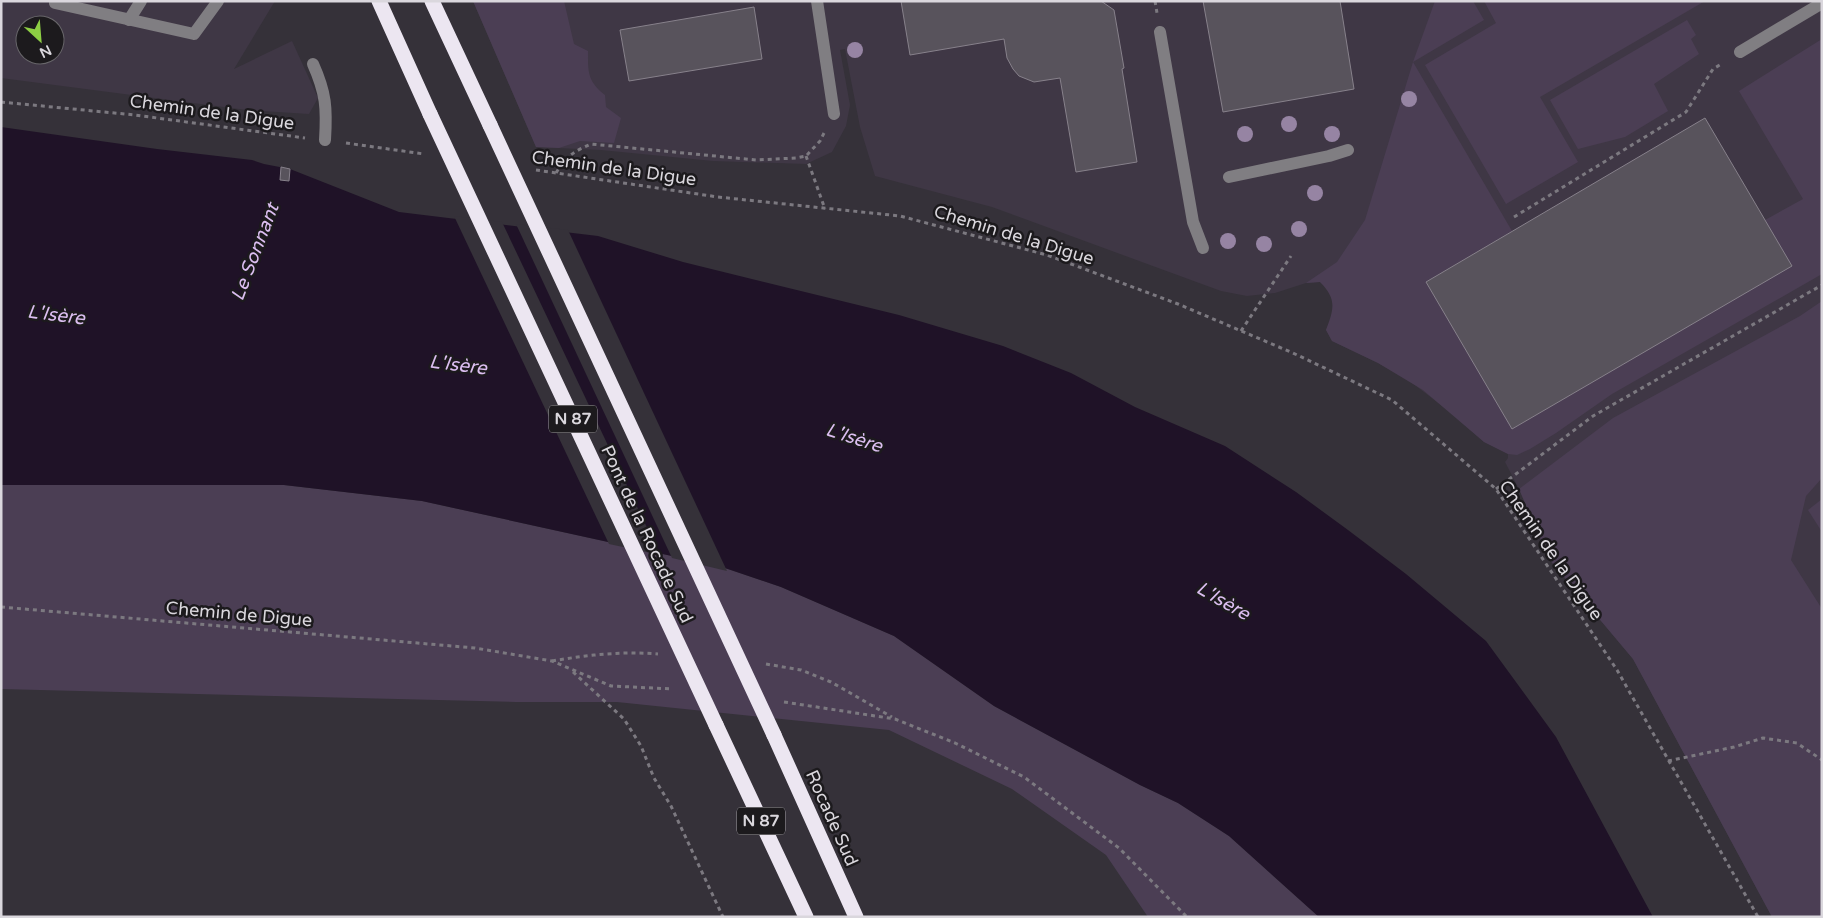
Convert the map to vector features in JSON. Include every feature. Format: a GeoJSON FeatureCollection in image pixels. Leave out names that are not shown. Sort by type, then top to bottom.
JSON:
{"type":"FeatureCollection","features":[{"type":"Feature","properties":{"kind":"highway","name":"Pont de la Rocade Sud"},"geometry":{"type":"LineString","coordinates":[[379,1],[430,114],[806,917]]}},
{"type":"Feature","properties":{"kind":"highway","name":"Pont de la Rocade Sud"},"geometry":{"type":"LineString","coordinates":[[432,1],[774,735]]}},
{"type":"Feature","properties":{"kind":"highway","name":"Rocade Sud"},"geometry":{"type":"LineString","coordinates":[[774,735],[856,917]]}},
{"type":"Feature","properties":{"kind":"street"},"geometry":{"type":"LineString","coordinates":[[56,1],[55,4],[194,34],[218,1]]}},
{"type":"Feature","properties":{"kind":"street"},"geometry":{"type":"LineString","coordinates":[[129,20],[141,1]]}},
{"type":"Feature","properties":{"kind":"street"},"geometry":{"type":"LineString","coordinates":[[818,1],[834,114]]}},
{"type":"Feature","properties":{"kind":"street"},"geometry":{"type":"LineString","coordinates":[[1740,52],[1822,3]]}},
{"type":"Feature","properties":{"kind":"street"},"geometry":{"type":"LineString","coordinates":[[1160,32],[1193,222],[1202,248]]}},
{"type":"Feature","properties":{"kind":"street"},"geometry":{"type":"LineString","coordinates":[[313,64],[322,85],[327,110],[325,140]]}},
{"type":"Feature","properties":{"kind":"street"},"geometry":{"type":"LineString","coordinates":[[1229,177],[1329,156],[1348,150]]}},
{"type":"Feature","properties":{"kind":"path"},"geometry":{"type":"LineString","coordinates":[[1514,217],[1686,112],[1713,69],[1740,52]]}},
{"type":"Feature","properties":{"kind":"path","name":"Chemin de la Digue"},"geometry":{"type":"LineString","coordinates":[[1,102],[135,114],[430,155]]}},
{"type":"Feature","properties":{"kind":"path"},"geometry":{"type":"LineString","coordinates":[[556,173],[565,159],[576,151],[592,144],[756,160],[806,156],[820,141],[834,114]]}},
{"type":"Feature","properties":{"kind":"path"},"geometry":{"type":"LineString","coordinates":[[806,156],[825,209]]}},
{"type":"Feature","properties":{"kind":"path","name":"Chemin de la Digue"},"geometry":{"type":"LineString","coordinates":[[527,169],[718,197],[900,216],[1047,256],[1178,304],[1293,353],[1392,400],[1496,489],[1617,670],[1758,917]]}},
{"type":"Feature","properties":{"kind":"path"},"geometry":{"type":"LineString","coordinates":[[1241,331],[1291,256]]}},
{"type":"Feature","properties":{"kind":"path"},"geometry":{"type":"LineString","coordinates":[[1496,489],[1593,416],[1822,285]]}},
{"type":"Feature","properties":{"kind":"path","name":"Chemin de Digue"},"geometry":{"type":"LineString","coordinates":[[1,607],[475,648]]}},
{"type":"Feature","properties":{"kind":"path"},"geometry":{"type":"LineString","coordinates":[[571,670],[624,719],[641,746],[654,778],[671,806],[723,917]]}},
{"type":"Feature","properties":{"kind":"path"},"geometry":{"type":"LineString","coordinates":[[1668,761],[1734,747],[1763,738],[1797,743],[1822,760]]}},
{"type":"Feature","properties":{"kind":"path"},"geometry":{"type":"LineString","coordinates":[[1024,777],[1119,848],[1187,917]]}},
{"type":"Feature","properties":{"kind":"shaded area"},"geometry":{"type":"Polygon","coordinates":[[[1,1],[275,1],[234,69],[292,41],[318,98],[309,114],[247,110],[1,78],[1,1]]]}},
{"type":"Feature","properties":{"kind":"shaded area"},"geometry":{"type":"Polygon","coordinates":[[[473,1],[1822,1],[1822,917],[1772,917],[1633,659],[1549,559],[1519,489],[1505,462],[1508,454],[1484,442],[1450,412],[1407,379],[1332,341],[1326,330],[1332,316],[1333,304],[1330,291],[1320,282],[1306,283],[1275,293],[1247,296],[1221,291],[992,207],[875,176],[860,127],[845,49],[840,50],[850,105],[846,126],[832,152],[806,164],[713,161],[601,150],[536,147],[473,1]]]}},
{"type":"Feature","properties":{"kind":"shaded area"},"geometry":{"type":"Polygon","coordinates":[[[473,1],[564,1],[574,44],[588,51],[589,70],[592,80],[605,95],[606,107],[621,118],[614,143],[580,141],[559,148],[536,147],[473,1]]]}},
{"type":"Feature","properties":{"kind":"shaded area"},"geometry":{"type":"Polygon","coordinates":[[[1435,1],[1473,1],[1484,20],[1413,62],[1435,1]]]}},
{"type":"Feature","properties":{"kind":"shaded area"},"geometry":{"type":"Polygon","coordinates":[[[1484,1],[1705,1],[1540,97],[1578,162],[1506,204],[1425,65],[1496,23],[1484,1]]]}},
{"type":"Feature","properties":{"kind":"shaded area"},"geometry":{"type":"Polygon","coordinates":[[[1687,20],[1696,35],[1691,39],[1699,54],[1654,84],[1668,111],[1625,137],[1578,149],[1550,100],[1687,20]]]}},
{"type":"Feature","properties":{"kind":"shaded area"},"geometry":{"type":"Polygon","coordinates":[[[1822,39],[1822,274],[1612,394],[1556,433],[1517,455],[1508,454],[1484,442],[1423,390],[1378,363],[1332,341],[1326,330],[1332,310],[1329,294],[1320,282],[1306,283],[1337,262],[1365,220],[1413,62],[1512,231],[1426,282],[1429,286],[1497,246],[1765,220],[1803,199],[1739,91],[1822,39]],[[1791,266],[1510,425],[1512,429],[1791,266]]]}},
{"type":"Feature","properties":{"kind":"shaded area"},"geometry":{"type":"Polygon","coordinates":[[[1822,301],[1822,478],[1806,496],[1791,560],[1822,609],[1822,917],[1772,917],[1633,659],[1549,559],[1519,489],[1613,418],[1800,316],[1822,301]]]}},
{"type":"Feature","properties":{"kind":"shaded area"},"geometry":{"type":"Polygon","coordinates":[[[1,485],[284,485],[422,501],[722,567],[781,587],[894,636],[994,706],[1140,785],[1178,803],[1229,836],[1319,917],[1148,917],[1106,855],[1012,789],[889,730],[617,702],[516,702],[1,689],[1,485]]]}},
{"type":"Feature","properties":{"kind":"shaded area"},"geometry":{"type":"Polygon","coordinates":[[[1822,499],[1822,532],[1808,510],[1822,499]]]}},
{"type":"Feature","properties":{"kind":"water"},"geometry":{"type":"Polygon","coordinates":[[[1,127],[252,160],[290,169],[399,212],[598,236],[683,262],[899,315],[1003,346],[1071,373],[1135,407],[1225,446],[1296,492],[1348,530],[1406,574],[1486,641],[1556,737],[1653,917],[1319,917],[1229,836],[1178,803],[1140,785],[994,706],[894,636],[781,587],[722,567],[422,501],[284,485],[1,485],[1,127]]]}},
{"type":"Feature","properties":{"kind":"pier"},"geometry":{"type":"Polygon","coordinates":[[[454,216],[502,222],[660,555],[609,544],[454,216]]]}},
{"type":"Feature","properties":{"kind":"pier"},"geometry":{"type":"Polygon","coordinates":[[[516,224],[568,230],[727,571],[672,558],[516,224]]]}},
{"type":"Feature","properties":{"kind":"building"},"geometry":{"type":"Polygon","coordinates":[[[901,1],[1101,1],[1114,10],[1137,162],[1076,172],[1060,78],[1034,82],[1019,76],[1007,58],[1004,39],[910,55],[901,1]]]}},
{"type":"Feature","properties":{"kind":"building"},"geometry":{"type":"Polygon","coordinates":[[[1203,1],[1340,1],[1354,89],[1223,112],[1203,1]]]}},
{"type":"Feature","properties":{"kind":"building"},"geometry":{"type":"Polygon","coordinates":[[[754,7],[762,59],[629,81],[620,30],[754,7]]]}},
{"type":"Feature","properties":{"kind":"building"},"geometry":{"type":"Polygon","coordinates":[[[1705,118],[1792,266],[1512,429],[1426,282],[1705,118]]]}},
{"type":"Feature","properties":{"kind":"building"},"geometry":{"type":"Polygon","coordinates":[[[281,167],[290,169],[289,181],[280,180],[281,167]]]}},
{"type":"Feature","properties":{"kind":"water label","name":"Le Sonnant"},"geometry":{"type":"Point","coordinates":[255,252]}},
{"type":"Feature","properties":{"kind":"water label","name":"L'Isère"},"geometry":{"type":"Point","coordinates":[56,315]}},
{"type":"Feature","properties":{"kind":"water label","name":"L'Isère"},"geometry":{"type":"Point","coordinates":[458,365]}},
{"type":"Feature","properties":{"kind":"water label","name":"L'Isère"},"geometry":{"type":"Point","coordinates":[854,438]}},
{"type":"Feature","properties":{"kind":"water label","name":"L'Isère"},"geometry":{"type":"Point","coordinates":[1223,601]}}]}
